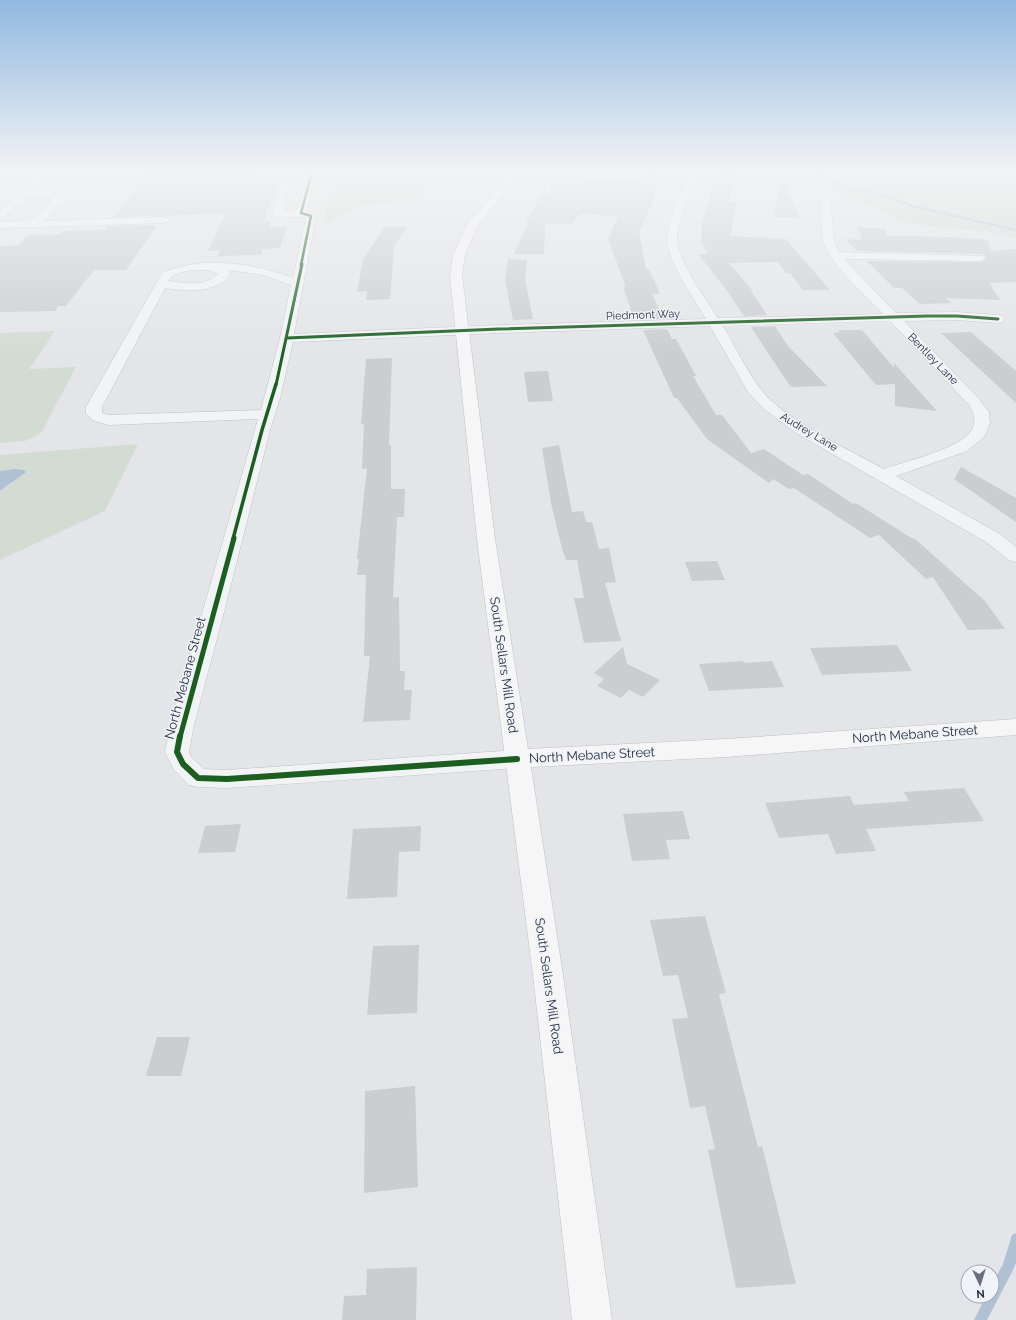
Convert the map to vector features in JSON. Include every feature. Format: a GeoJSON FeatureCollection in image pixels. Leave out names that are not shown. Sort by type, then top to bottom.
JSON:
{"type":"FeatureCollection","features":[{"type":"Feature","properties":{"kind":"main road","name":"South Sellars Mill Road"},"geometry":{"type":"LineString","coordinates":[[468,234],[459,255],[456,276],[461,331],[486,539],[548,975],[592,1320]]}},
{"type":"Feature","properties":{"kind":"main road","name":"North Mebane Street"},"geometry":{"type":"LineString","coordinates":[[517,759],[726,748],[1016,727]]}},
{"type":"Feature","properties":{"kind":"street","name":"North Mebane Street"},"geometry":{"type":"LineString","coordinates":[[307,234],[287,338],[273,398],[262,430],[214,612],[182,725],[177,752],[183,764],[198,778],[228,778],[517,759]]}},
{"type":"Feature","properties":{"kind":"street","name":"Audrey Lane"},"geometry":{"type":"LineString","coordinates":[[672,234],[670,239],[677,259],[753,389],[763,401],[775,412],[802,430],[993,538],[1016,556]]}},
{"type":"Feature","properties":{"kind":"street","name":"Bentley Lane"},"geometry":{"type":"LineString","coordinates":[[828,234],[830,248],[834,255],[974,402],[981,412],[982,423],[978,434],[961,448],[883,475]]}},
{"type":"Feature","properties":{"kind":"street"},"geometry":{"type":"LineString","coordinates":[[834,255],[979,258]]}},
{"type":"Feature","properties":{"kind":"street"},"geometry":{"type":"LineString","coordinates":[[267,414],[109,420],[99,418],[94,414],[94,408],[166,275],[176,270],[200,266],[264,272],[300,268]]}},
{"type":"Feature","properties":{"kind":"street"},"geometry":{"type":"LineString","coordinates":[[161,284],[186,287],[213,283],[222,278],[224,275],[223,272],[212,267]]}},
{"type":"Feature","properties":{"kind":"street"},"geometry":{"type":"LineString","coordinates":[[264,272],[297,283]]}},
{"type":"Feature","properties":{"kind":"street","name":"Piedmont Way"},"geometry":{"type":"LineString","coordinates":[[287,338],[892,317],[956,316],[998,319]]}},
{"type":"Feature","properties":{"kind":"shaded area"},"geometry":{"type":"Polygon","coordinates":[[[996,234],[1016,234],[1016,239],[996,234]]]}},
{"type":"Feature","properties":{"kind":"shaded area"},"geometry":{"type":"Polygon","coordinates":[[[55,331],[29,369],[76,367],[41,433],[25,441],[0,443],[0,333],[55,331]]]}},
{"type":"Feature","properties":{"kind":"shaded area"},"geometry":{"type":"Polygon","coordinates":[[[138,444],[105,511],[0,560],[0,491],[11,484],[14,469],[0,471],[0,455],[138,444]]]}},
{"type":"Feature","properties":{"kind":"water"},"geometry":{"type":"Polygon","coordinates":[[[14,469],[24,470],[26,472],[0,491],[0,471],[14,469]]]}},
{"type":"Feature","properties":{"kind":"building"},"geometry":{"type":"Polygon","coordinates":[[[151,234],[126,270],[94,270],[66,306],[58,306],[55,311],[0,312],[0,246],[18,245],[29,235],[151,234]]]}},
{"type":"Feature","properties":{"kind":"building"},"geometry":{"type":"Polygon","coordinates":[[[216,234],[285,234],[280,248],[263,249],[261,255],[218,256],[220,250],[208,251],[216,234]]]}},
{"type":"Feature","properties":{"kind":"building"},"geometry":{"type":"Polygon","coordinates":[[[380,234],[403,234],[392,250],[394,250],[390,299],[366,300],[367,291],[357,292],[363,259],[380,234]]]}},
{"type":"Feature","properties":{"kind":"building"},"geometry":{"type":"Polygon","coordinates":[[[523,234],[545,234],[544,254],[514,254],[523,234]]]}},
{"type":"Feature","properties":{"kind":"building"},"geometry":{"type":"Polygon","coordinates":[[[610,234],[639,234],[646,269],[649,269],[660,294],[652,294],[663,319],[639,319],[636,313],[632,313],[623,287],[626,287],[608,239],[610,234]]]}},
{"type":"Feature","properties":{"kind":"building"},"geometry":{"type":"Polygon","coordinates":[[[701,234],[730,234],[730,236],[786,239],[830,290],[803,290],[790,273],[786,273],[778,262],[729,263],[753,291],[751,291],[767,315],[744,316],[726,289],[698,254],[708,254],[701,242],[701,234]]]}},
{"type":"Feature","properties":{"kind":"building"},"geometry":{"type":"Polygon","coordinates":[[[860,234],[886,234],[886,236],[952,237],[988,240],[991,251],[1016,249],[1016,282],[989,283],[1000,300],[945,298],[952,303],[920,304],[902,288],[894,288],[867,261],[979,262],[984,261],[986,257],[983,254],[857,251],[845,239],[862,239],[860,234]]]}},
{"type":"Feature","properties":{"kind":"building"},"geometry":{"type":"Polygon","coordinates":[[[508,259],[527,260],[525,280],[533,319],[513,320],[505,280],[508,259]]]}},
{"type":"Feature","properties":{"kind":"building"},"geometry":{"type":"Polygon","coordinates":[[[775,326],[788,346],[827,386],[792,387],[788,383],[751,327],[775,326]]]}},
{"type":"Feature","properties":{"kind":"building"},"geometry":{"type":"Polygon","coordinates":[[[667,329],[672,339],[676,339],[696,376],[693,376],[716,415],[722,415],[751,453],[764,449],[803,475],[808,474],[853,504],[856,503],[913,539],[914,538],[985,601],[1005,629],[968,630],[933,577],[926,579],[879,535],[870,538],[794,488],[789,489],[770,477],[773,479],[769,483],[707,439],[677,398],[674,398],[643,330],[667,329]]]}},
{"type":"Feature","properties":{"kind":"building"},"geometry":{"type":"Polygon","coordinates":[[[838,330],[862,330],[894,368],[894,363],[937,411],[895,406],[895,384],[876,385],[833,333],[840,332],[838,330]]]}},
{"type":"Feature","properties":{"kind":"building"},"geometry":{"type":"Polygon","coordinates":[[[971,332],[1016,371],[1016,403],[941,333],[971,332]]]}},
{"type":"Feature","properties":{"kind":"building"},"geometry":{"type":"Polygon","coordinates":[[[392,358],[389,445],[391,445],[391,489],[405,489],[404,517],[397,517],[393,598],[399,597],[400,671],[405,671],[404,690],[412,690],[410,720],[363,722],[370,656],[364,656],[366,575],[357,575],[359,559],[357,559],[367,468],[362,469],[364,424],[361,424],[366,359],[392,358]]]}},
{"type":"Feature","properties":{"kind":"building"},"geometry":{"type":"Polygon","coordinates":[[[548,371],[553,401],[528,402],[524,372],[548,371]]]}},
{"type":"Feature","properties":{"kind":"building"},"geometry":{"type":"Polygon","coordinates":[[[559,445],[572,512],[583,511],[586,522],[592,522],[599,549],[609,548],[616,582],[605,583],[621,641],[584,643],[574,598],[584,598],[577,560],[566,560],[563,553],[551,503],[542,448],[559,445]]]}},
{"type":"Feature","properties":{"kind":"building"},"geometry":{"type":"Polygon","coordinates":[[[961,467],[1016,498],[1016,522],[954,479],[961,467]]]}},
{"type":"Feature","properties":{"kind":"building"},"geometry":{"type":"Polygon","coordinates":[[[717,561],[725,580],[692,581],[685,562],[717,561]]]}},
{"type":"Feature","properties":{"kind":"building"},"geometry":{"type":"Polygon","coordinates":[[[897,645],[912,671],[822,675],[810,648],[897,645]]]}},
{"type":"Feature","properties":{"kind":"building"},"geometry":{"type":"Polygon","coordinates":[[[623,647],[627,664],[660,680],[643,697],[629,690],[621,698],[597,686],[604,679],[594,673],[623,647]]]}},
{"type":"Feature","properties":{"kind":"building"},"geometry":{"type":"Polygon","coordinates":[[[743,661],[744,663],[772,661],[784,687],[709,691],[699,664],[743,661]]]}},
{"type":"Feature","properties":{"kind":"building"},"geometry":{"type":"Polygon","coordinates":[[[964,788],[984,821],[866,829],[876,851],[836,854],[828,834],[779,838],[765,803],[850,796],[854,805],[909,801],[904,792],[964,788]]]}},
{"type":"Feature","properties":{"kind":"building"},"geometry":{"type":"Polygon","coordinates":[[[683,811],[690,839],[666,840],[670,859],[632,861],[623,814],[683,811]]]}},
{"type":"Feature","properties":{"kind":"building"},"geometry":{"type":"Polygon","coordinates":[[[241,824],[235,852],[198,853],[205,826],[241,824]]]}},
{"type":"Feature","properties":{"kind":"building"},"geometry":{"type":"Polygon","coordinates":[[[421,826],[420,851],[399,852],[397,897],[347,899],[353,829],[421,826]]]}},
{"type":"Feature","properties":{"kind":"building"},"geometry":{"type":"Polygon","coordinates":[[[705,916],[726,993],[719,994],[758,1147],[762,1146],[796,1284],[736,1288],[708,1150],[715,1149],[705,1106],[690,1108],[672,1019],[688,1018],[678,975],[663,976],[650,920],[705,916]]]}},
{"type":"Feature","properties":{"kind":"building"},"geometry":{"type":"Polygon","coordinates":[[[419,945],[417,1013],[367,1015],[373,946],[419,945]]]}},
{"type":"Feature","properties":{"kind":"building"},"geometry":{"type":"Polygon","coordinates":[[[157,1037],[190,1037],[181,1076],[146,1076],[157,1037]]]}},
{"type":"Feature","properties":{"kind":"building"},"geometry":{"type":"Polygon","coordinates":[[[415,1086],[418,1187],[364,1193],[365,1091],[415,1086]]]}},
{"type":"Feature","properties":{"kind":"building"},"geometry":{"type":"Polygon","coordinates":[[[417,1267],[416,1320],[342,1320],[344,1296],[366,1295],[367,1269],[417,1267]]]}},
{"type":"Feature","properties":{"kind":"waterway"},"geometry":{"type":"LineString","coordinates":[[980,1320],[1009,1266],[1016,1239]]}},
{"type":"Feature","properties":{"kind":"cycle path"},"geometry":{"type":"LineString","coordinates":[[308,234],[287,338],[273,398],[262,430],[214,612],[182,725],[177,752],[183,764],[198,778],[227,779],[517,759]]}},
{"type":"Feature","properties":{"kind":"cycle path"},"geometry":{"type":"LineString","coordinates":[[287,338],[499,329],[927,316],[957,316],[998,319]]}}]}
